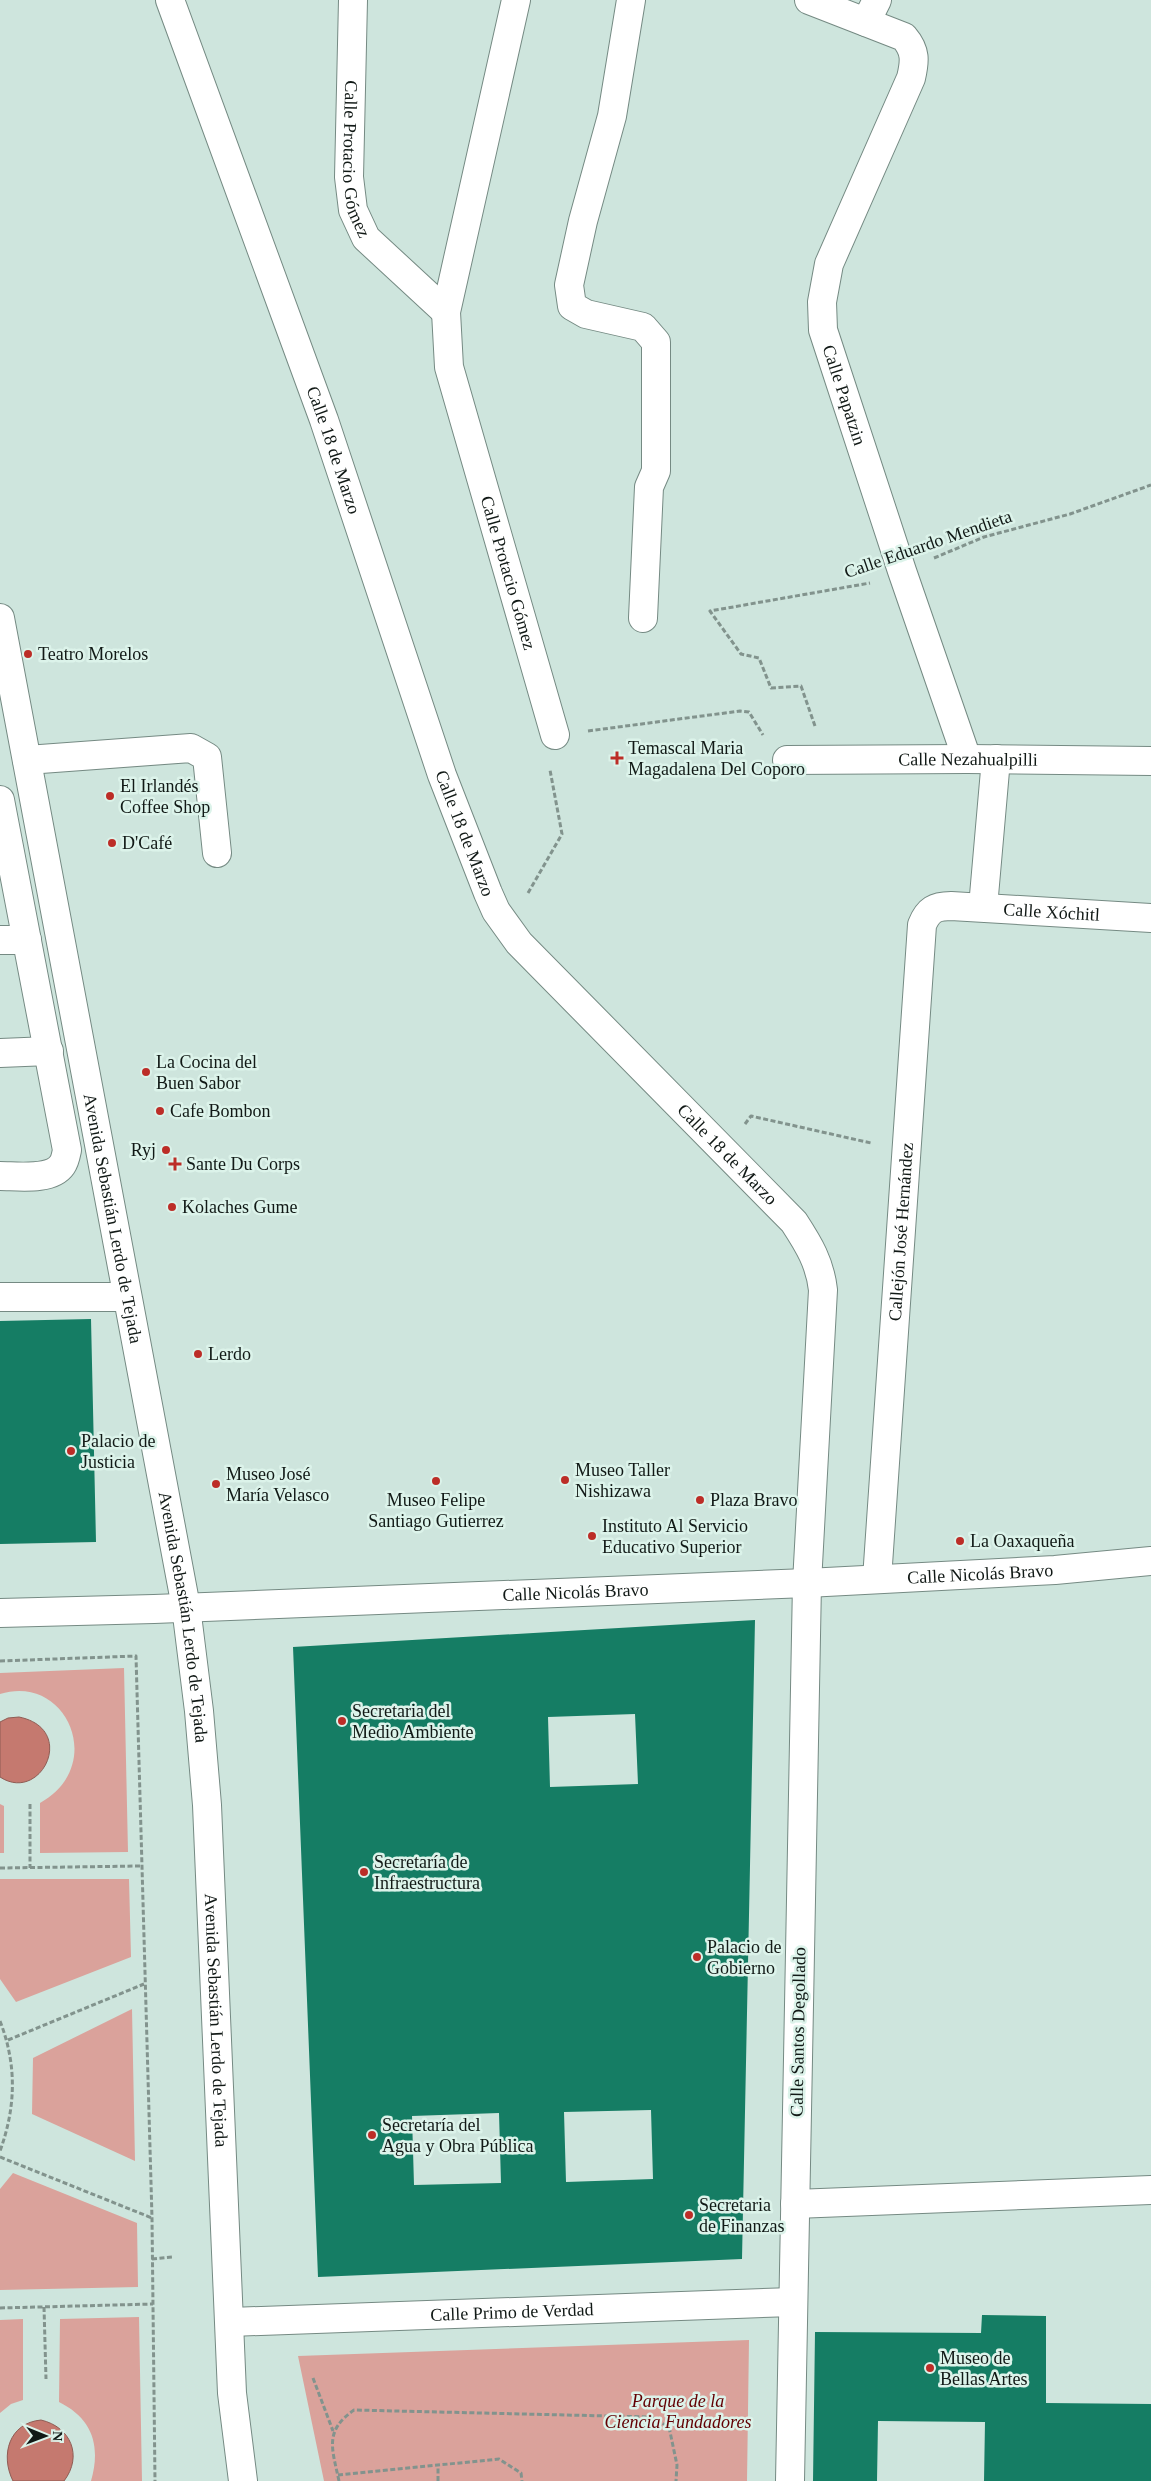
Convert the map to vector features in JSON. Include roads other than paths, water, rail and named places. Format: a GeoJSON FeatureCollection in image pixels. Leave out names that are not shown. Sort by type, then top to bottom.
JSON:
{"type":"FeatureCollection","features":[{"type":"Feature","properties":{"kind":"street","name":"Calle 18 de Marzo"},"geometry":{"type":"LineString","coordinates":[[170,0],[324,420],[442,776],[488,893],[507,928],[519,943],[794,1222],[813,1250],[824,1290],[807,1583]]}},
{"type":"Feature","properties":{"kind":"street","name":"Calle Protacio Gómez"},"geometry":{"type":"LineString","coordinates":[[353,0],[348,177],[353,210],[366,238],[446,312]]}},
{"type":"Feature","properties":{"kind":"street","name":"Calle Protacio Gómez"},"geometry":{"type":"LineString","coordinates":[[516,0],[446,312],[445,336],[449,367],[555,736]]}},
{"type":"Feature","properties":{"kind":"street"},"geometry":{"type":"LineString","coordinates":[[630,0],[612,116],[583,222],[569,285],[572,306],[586,314],[643,327],[656,342],[656,471],[650,487],[642,618]]}},
{"type":"Feature","properties":{"kind":"street"},"geometry":{"type":"LineString","coordinates":[[809,0],[872,11]]}},
{"type":"Feature","properties":{"kind":"street","name":"Calle Papatzin"},"geometry":{"type":"LineString","coordinates":[[872,11],[904,36],[912,46],[915,58],[911,78],[829,264],[822,302],[824,330],[902,571],[967,758]]}},
{"type":"Feature","properties":{"kind":"street","name":"Avenida Sebastián Lerdo de Tejada"},"geometry":{"type":"LineString","coordinates":[[0,618],[126,1297],[186,1607],[199,1711],[207,1805],[231,2322],[232,2393],[243,2481]]}},
{"type":"Feature","properties":{"kind":"street"},"geometry":{"type":"LineString","coordinates":[[27,760],[191,748],[207,757],[217,853]]}},
{"type":"Feature","properties":{"kind":"street","name":"Calle Nezahualpilli"},"geometry":{"type":"LineString","coordinates":[[786,760],[967,758],[1151,761]]}},
{"type":"Feature","properties":{"kind":"street"},"geometry":{"type":"LineString","coordinates":[[983,908],[996,759]]}},
{"type":"Feature","properties":{"kind":"street"},"geometry":{"type":"LineString","coordinates":[[0,1176],[48,1174],[57,1171],[64,1164],[67,1150],[1,806]]}},
{"type":"Feature","properties":{"kind":"street","name":"Calle Xóchitl"},"geometry":{"type":"LineString","coordinates":[[951,906],[1151,918]]}},
{"type":"Feature","properties":{"kind":"street","name":"Callejón José Hernández"},"geometry":{"type":"LineString","coordinates":[[877,1579],[922,925],[930,910],[951,906]]}},
{"type":"Feature","properties":{"kind":"street"},"geometry":{"type":"LineString","coordinates":[[0,940],[27,940]]}},
{"type":"Feature","properties":{"kind":"street"},"geometry":{"type":"LineString","coordinates":[[0,1053],[49,1051]]}},
{"type":"Feature","properties":{"kind":"street"},"geometry":{"type":"LineString","coordinates":[[0,1297],[126,1297]]}},
{"type":"Feature","properties":{"kind":"street","name":"Calle Nicolás Bravo"},"geometry":{"type":"LineString","coordinates":[[0,1613],[807,1583],[1055,1570],[1151,1561]]}},
{"type":"Feature","properties":{"kind":"street","name":"Calle Santos Degollado"},"geometry":{"type":"LineString","coordinates":[[790,2481],[807,1583]]}},
{"type":"Feature","properties":{"kind":"street"},"geometry":{"type":"LineString","coordinates":[[795,2204],[1151,2190]]}},
{"type":"Feature","properties":{"kind":"street","name":"Calle Primo de Verdad"},"geometry":{"type":"LineString","coordinates":[[231,2322],[793,2302]]}},
{"type":"Feature","properties":{"kind":"place","name":"Teatro Morelos"},"geometry":{"type":"Point","coordinates":[28,654]}},
{"type":"Feature","properties":{"kind":"place","name":"Temascal Maria Magadalena Del Coporo"},"geometry":{"type":"Point","coordinates":[617,758]}},
{"type":"Feature","properties":{"kind":"place","name":"El Irlandés Coffee Shop"},"geometry":{"type":"Point","coordinates":[110,796]}},
{"type":"Feature","properties":{"kind":"place","name":"D'Café"},"geometry":{"type":"Point","coordinates":[112,843]}},
{"type":"Feature","properties":{"kind":"place","name":"La Cocina del Buen Sabor"},"geometry":{"type":"Point","coordinates":[146,1072]}},
{"type":"Feature","properties":{"kind":"place","name":"Cafe Bombon"},"geometry":{"type":"Point","coordinates":[160,1111]}},
{"type":"Feature","properties":{"kind":"place","name":"Ryj"},"geometry":{"type":"Point","coordinates":[166,1150]}},
{"type":"Feature","properties":{"kind":"place","name":"Sante Du Corps"},"geometry":{"type":"Point","coordinates":[175,1164]}},
{"type":"Feature","properties":{"kind":"place","name":"Kolaches Gume"},"geometry":{"type":"Point","coordinates":[172,1207]}},
{"type":"Feature","properties":{"kind":"place","name":"Lerdo"},"geometry":{"type":"Point","coordinates":[198,1354]}},
{"type":"Feature","properties":{"kind":"place","name":"Palacio de Justicia"},"geometry":{"type":"Point","coordinates":[71,1451]}},
{"type":"Feature","properties":{"kind":"place","name":"Museo Taller Nishizawa"},"geometry":{"type":"Point","coordinates":[565,1480]}},
{"type":"Feature","properties":{"kind":"place","name":"Museo Felipe Santiago Gutierrez"},"geometry":{"type":"Point","coordinates":[436,1481]}},
{"type":"Feature","properties":{"kind":"place","name":"Museo José María Velasco"},"geometry":{"type":"Point","coordinates":[216,1484]}},
{"type":"Feature","properties":{"kind":"place","name":"Plaza Bravo"},"geometry":{"type":"Point","coordinates":[700,1500]}},
{"type":"Feature","properties":{"kind":"place","name":"Instituto Al Servicio Educativo Superior"},"geometry":{"type":"Point","coordinates":[592,1536]}},
{"type":"Feature","properties":{"kind":"place","name":"La Oaxaqueña"},"geometry":{"type":"Point","coordinates":[960,1541]}},
{"type":"Feature","properties":{"kind":"place","name":"Secretaria del Medio Ambiente"},"geometry":{"type":"Point","coordinates":[342,1721]}},
{"type":"Feature","properties":{"kind":"place","name":"Secretaría de Infraestructura"},"geometry":{"type":"Point","coordinates":[364,1872]}},
{"type":"Feature","properties":{"kind":"place","name":"Palacio de Gobierno"},"geometry":{"type":"Point","coordinates":[697,1957]}},
{"type":"Feature","properties":{"kind":"place","name":"Secretaría del Agua y Obra Pública"},"geometry":{"type":"Point","coordinates":[372,2135]}},
{"type":"Feature","properties":{"kind":"place","name":"Secretaria de Finanzas"},"geometry":{"type":"Point","coordinates":[689,2215]}},
{"type":"Feature","properties":{"kind":"place","name":"Museo de Bellas Artes"},"geometry":{"type":"Point","coordinates":[930,2368]}},
{"type":"Feature","properties":{"kind":"park label","name":"Parque de la Ciencia Fundadores"},"geometry":{"type":"Point","coordinates":[678,2411]}}]}
